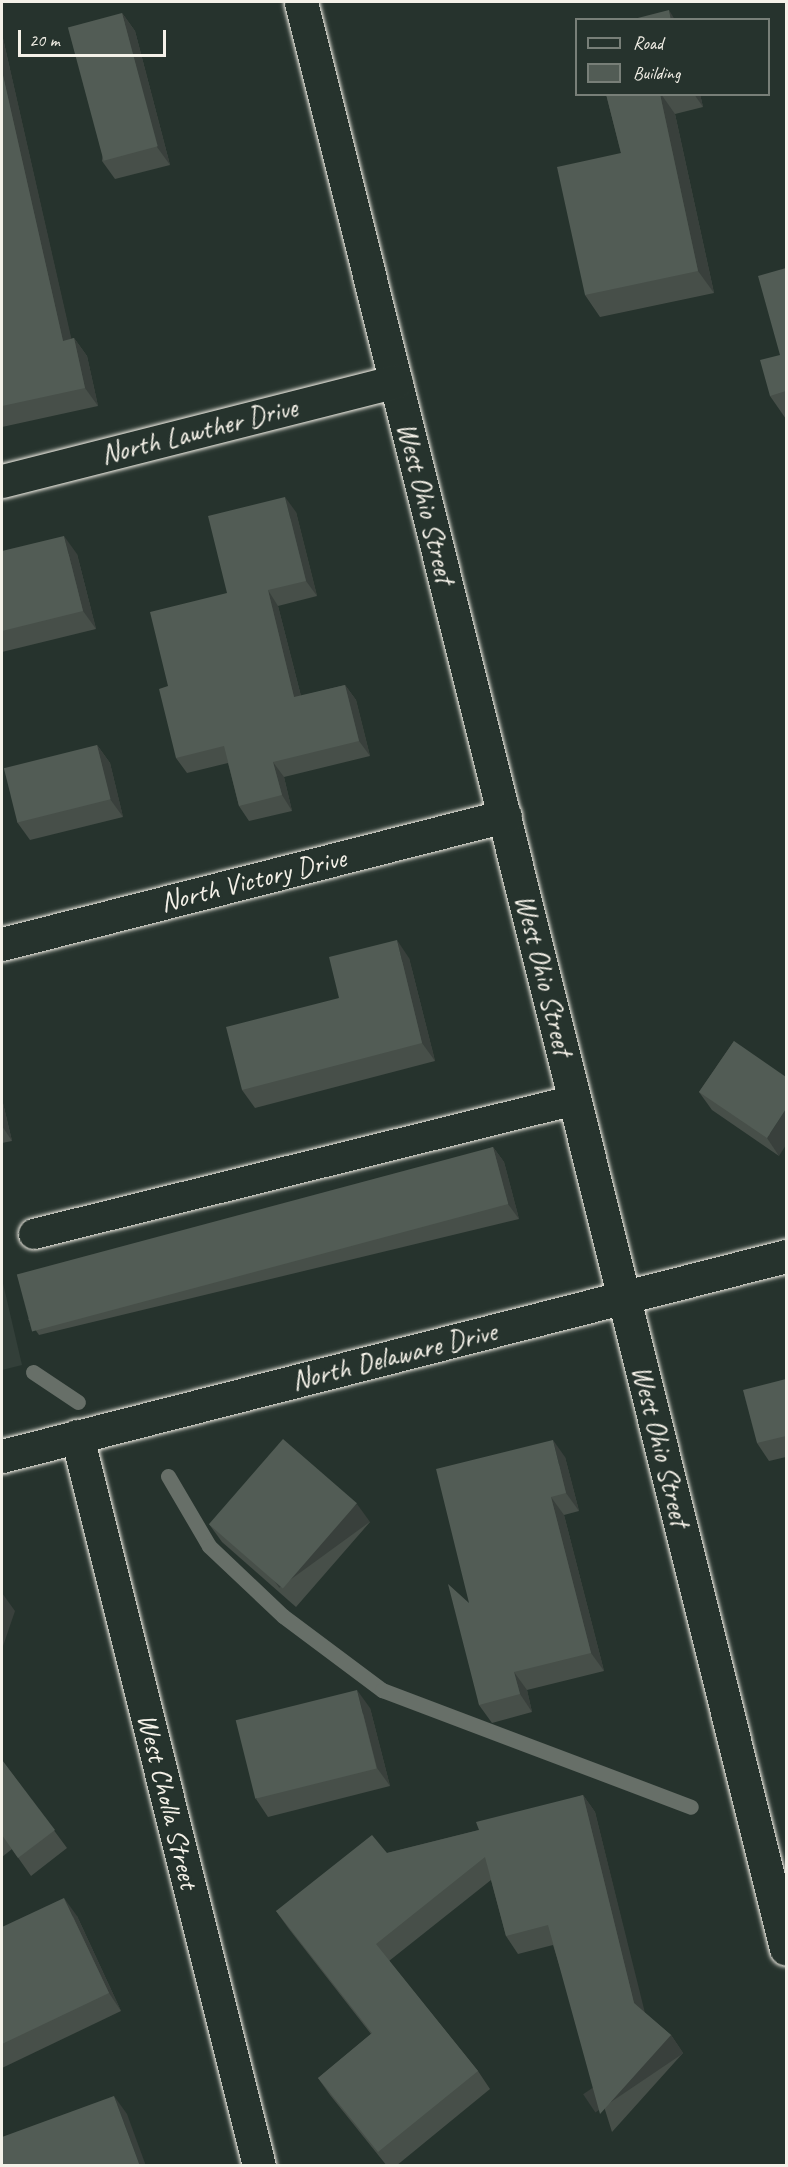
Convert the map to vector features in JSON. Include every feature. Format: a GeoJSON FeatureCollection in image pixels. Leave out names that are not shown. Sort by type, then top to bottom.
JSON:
{"type":"FeatureCollection","features":[{"type":"Feature","properties":{"kind":"street","name":"West Ohio Street"},"geometry":{"type":"LineString","coordinates":[[301,2],[786,1948]]}},
{"type":"Feature","properties":{"kind":"street","name":"North Lawther Drive"},"geometry":{"type":"LineString","coordinates":[[2,481],[396,381]]}},
{"type":"Feature","properties":{"kind":"street","name":"North Victory Drive"},"geometry":{"type":"LineString","coordinates":[[2,944],[505,816]]}},
{"type":"Feature","properties":{"kind":"street","name":"North Delaware Drive"},"geometry":{"type":"LineString","coordinates":[[2,1456],[786,1256]]}},
{"type":"Feature","properties":{"kind":"street","name":"West Cholla Street"},"geometry":{"type":"LineString","coordinates":[[77,1436],[259,2166]]}},
{"type":"Feature","properties":{"kind":"lane"},"geometry":{"type":"LineString","coordinates":[[34,1234],[575,1100]]}},
{"type":"Feature","properties":{"kind":"shaded area"},"geometry":{"type":"Polygon","coordinates":[[[2,1279],[22,1365],[2,1370],[2,1279]]]}},
{"type":"Feature","properties":{"kind":"building"},"geometry":{"type":"Polygon","coordinates":[[[669,10],[671,18],[638,18],[669,10]]]}},
{"type":"Feature","properties":{"kind":"building"},"geometry":{"type":"Polygon","coordinates":[[[122,13],[158,146],[104,161],[68,27],[122,13]]]}},
{"type":"Feature","properties":{"kind":"building"},"geometry":{"type":"Polygon","coordinates":[[[2,71],[63,341],[74,338],[85,388],[2,406],[2,71]]]}},
{"type":"Feature","properties":{"kind":"building"},"geometry":{"type":"Polygon","coordinates":[[[607,96],[660,96],[698,271],[585,295],[557,167],[621,153],[607,96]]]}},
{"type":"Feature","properties":{"kind":"building"},"geometry":{"type":"Polygon","coordinates":[[[786,268],[786,391],[770,396],[760,360],[780,355],[758,276],[786,268]]]}},
{"type":"Feature","properties":{"kind":"building"},"geometry":{"type":"Polygon","coordinates":[[[285,497],[306,581],[268,590],[294,697],[345,685],[359,741],[273,762],[282,795],[239,806],[224,746],[176,758],[159,689],[168,686],[150,612],[227,593],[208,516],[285,497]]]}},
{"type":"Feature","properties":{"kind":"building"},"geometry":{"type":"Polygon","coordinates":[[[64,536],[83,611],[2,631],[2,551],[64,536]]]}},
{"type":"Feature","properties":{"kind":"building"},"geometry":{"type":"Polygon","coordinates":[[[97,745],[111,799],[17,823],[4,768],[97,745]]]}},
{"type":"Feature","properties":{"kind":"building"},"geometry":{"type":"Polygon","coordinates":[[[397,940],[422,1043],[242,1090],[226,1027],[339,998],[329,957],[397,940]]]}},
{"type":"Feature","properties":{"kind":"building"},"geometry":{"type":"Polygon","coordinates":[[[734,1041],[786,1077],[786,1109],[767,1138],[699,1092],[734,1041]]]}},
{"type":"Feature","properties":{"kind":"building"},"geometry":{"type":"Polygon","coordinates":[[[493,1147],[508,1204],[32,1332],[17,1275],[493,1147]]]}},
{"type":"Feature","properties":{"kind":"building"},"geometry":{"type":"Polygon","coordinates":[[[786,1379],[786,1436],[757,1443],[743,1390],[786,1379]]]}},
{"type":"Feature","properties":{"kind":"building"},"geometry":{"type":"Polygon","coordinates":[[[283,1439],[357,1503],[283,1589],[209,1524],[283,1439]]]}},
{"type":"Feature","properties":{"kind":"building"},"geometry":{"type":"Polygon","coordinates":[[[553,1440],[566,1493],[551,1497],[591,1653],[514,1672],[520,1694],[479,1705],[448,1584],[469,1603],[436,1469],[553,1440]]]}},
{"type":"Feature","properties":{"kind":"building"},"geometry":{"type":"Polygon","coordinates":[[[357,1690],[377,1769],[255,1799],[236,1720],[357,1690]]]}},
{"type":"Feature","properties":{"kind":"building"},"geometry":{"type":"Polygon","coordinates":[[[2,1760],[55,1830],[18,1858],[2,1835],[2,1760]]]}},
{"type":"Feature","properties":{"kind":"building"},"geometry":{"type":"Polygon","coordinates":[[[583,1795],[634,2003],[671,2035],[600,2114],[548,1925],[506,1936],[485,1857],[376,1944],[478,2071],[378,2152],[318,2078],[372,2033],[276,1911],[372,1835],[387,1853],[479,1830],[476,1822],[583,1795]]]}},
{"type":"Feature","properties":{"kind":"building"},"geometry":{"type":"Polygon","coordinates":[[[64,1898],[109,1993],[2,2044],[2,1927],[64,1898]]]}},
{"type":"Feature","properties":{"kind":"building"},"geometry":{"type":"Polygon","coordinates":[[[114,2096],[140,2166],[2,2166],[2,2137],[114,2096]]]}},
{"type":"Feature","properties":{"kind":"waterway"},"geometry":{"type":"LineString","coordinates":[[33,1372],[78,1402]]}},
{"type":"Feature","properties":{"kind":"waterway"},"geometry":{"type":"LineString","coordinates":[[168,1476],[209,1546],[283,1616],[382,1690],[691,1807]]}}]}
